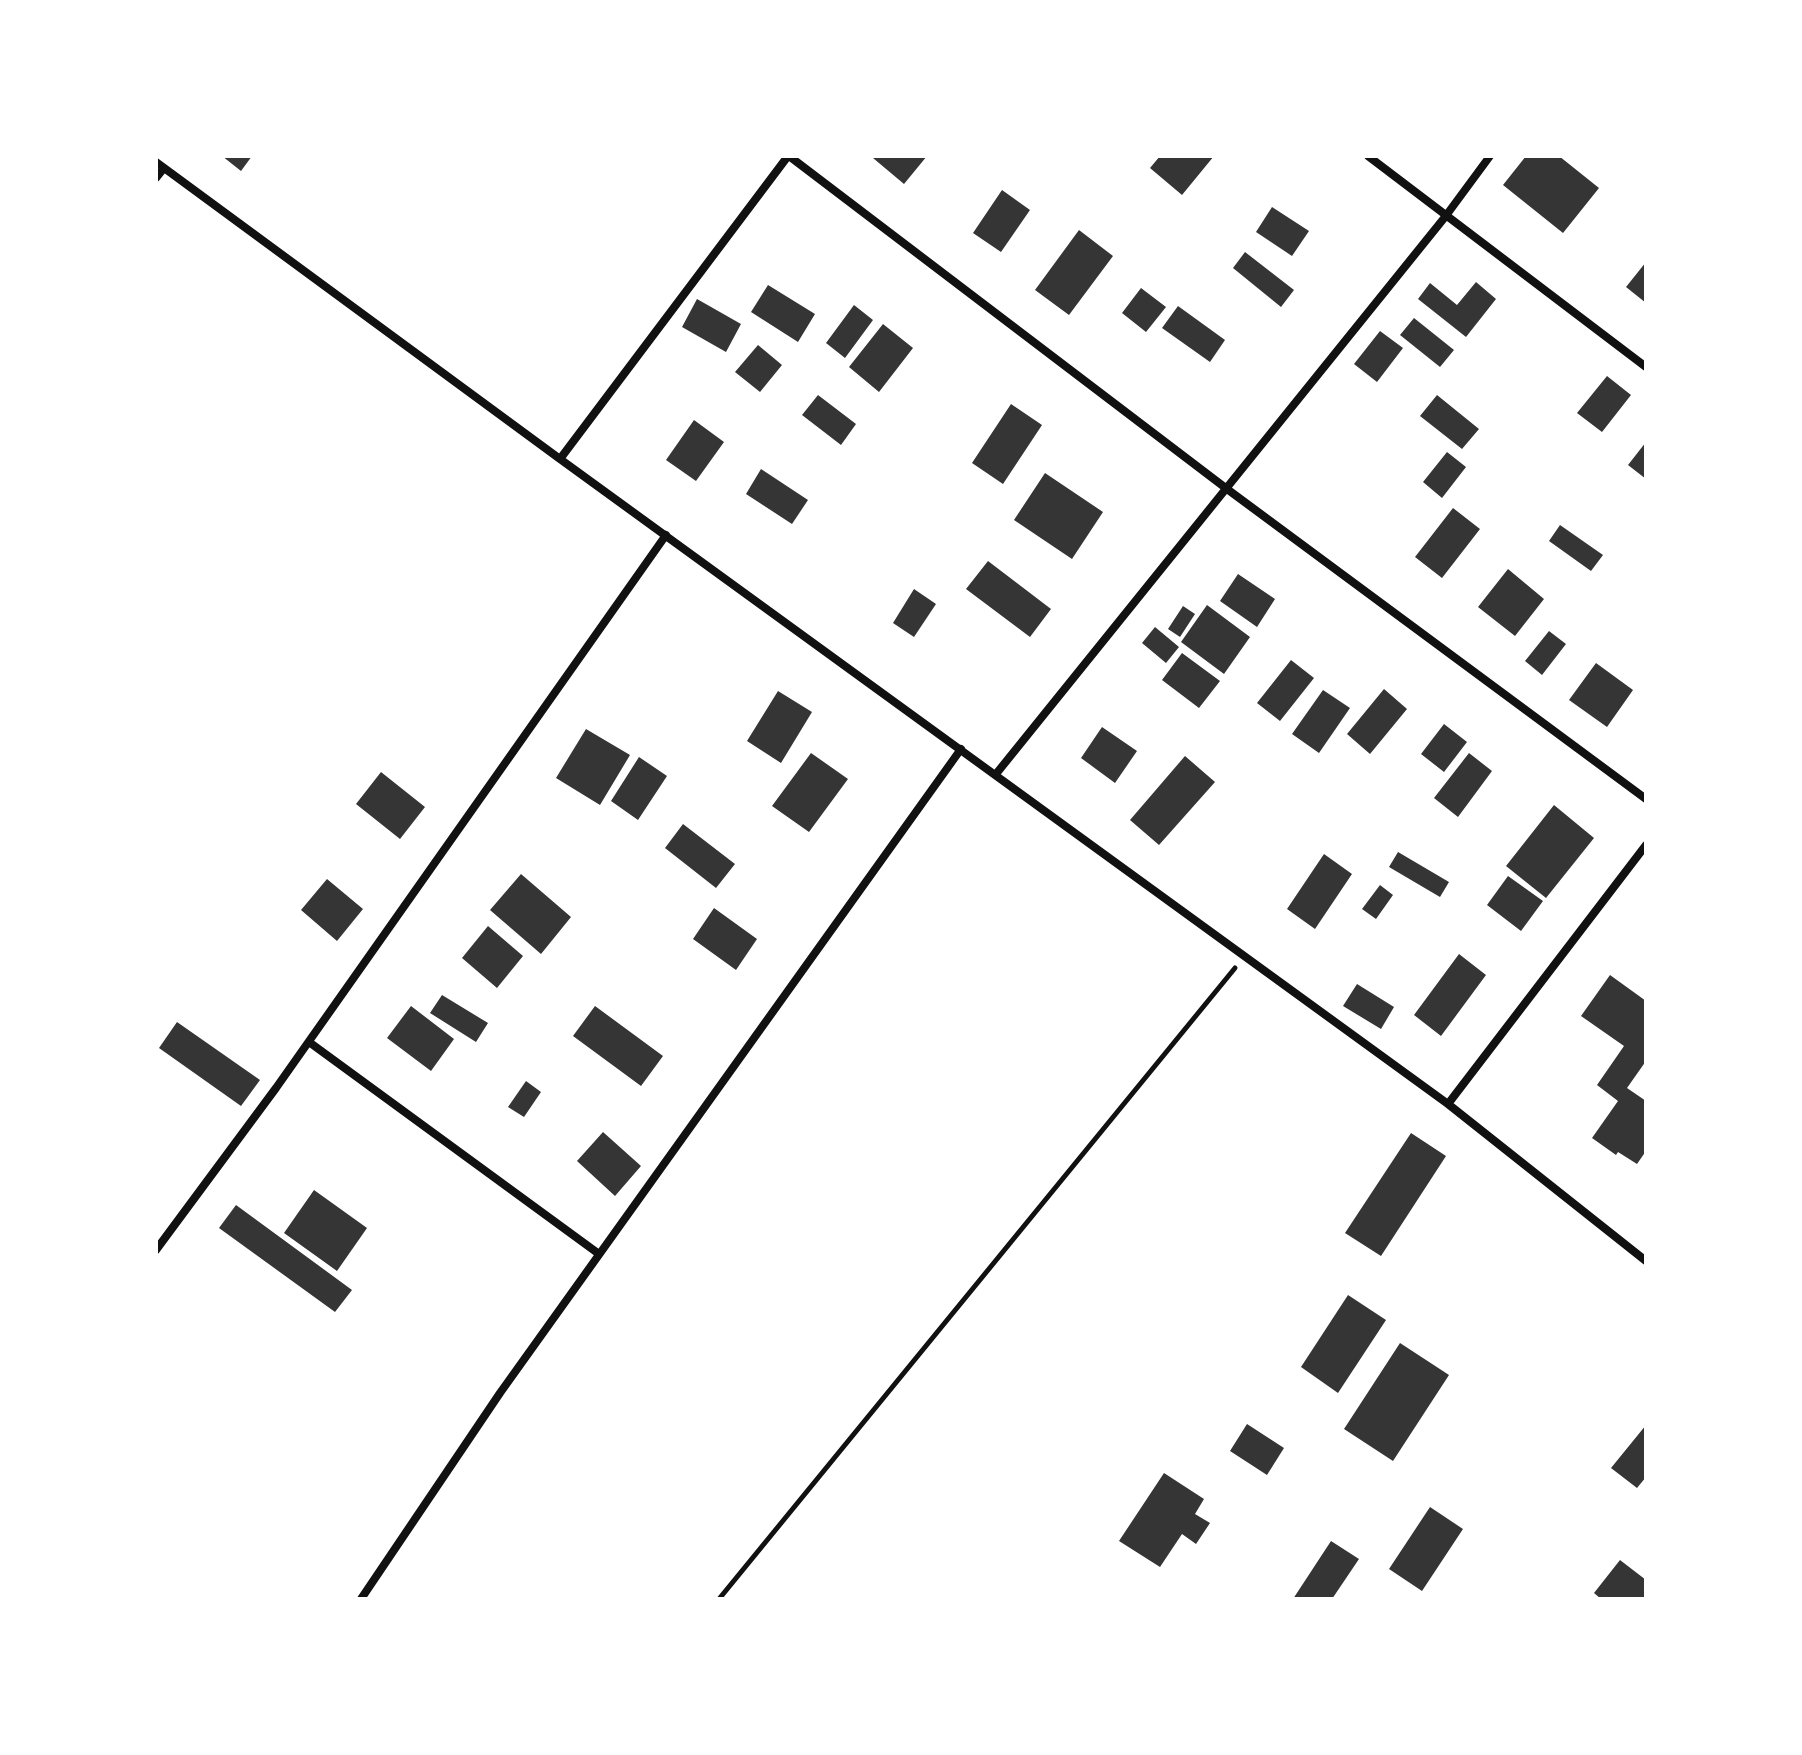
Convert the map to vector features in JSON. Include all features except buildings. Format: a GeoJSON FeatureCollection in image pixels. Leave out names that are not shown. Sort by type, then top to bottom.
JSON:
{"type":"FeatureCollection","features":[{"type":"Feature","properties":{"kind":"street"},"geometry":{"type":"LineString","coordinates":[[560,459],[788,156],[1227,489],[1646,799]]}},
{"type":"Feature","properties":{"kind":"street"},"geometry":{"type":"LineString","coordinates":[[1368,156],[1646,367]]}},
{"type":"Feature","properties":{"kind":"street"},"geometry":{"type":"LineString","coordinates":[[996,774],[1445,217],[1490,156]]}},
{"type":"Feature","properties":{"kind":"street"},"geometry":{"type":"LineString","coordinates":[[156,162],[1448,1104],[1646,1261]]}},
{"type":"Feature","properties":{"kind":"street"},"geometry":{"type":"LineString","coordinates":[[156,178],[164,168]]}},
{"type":"Feature","properties":{"kind":"street"},"geometry":{"type":"LineString","coordinates":[[156,1250],[309,1042],[666,535]]}},
{"type":"Feature","properties":{"kind":"street"},"geometry":{"type":"LineString","coordinates":[[361,1599],[500,1393],[961,749]]}},
{"type":"Feature","properties":{"kind":"street"},"geometry":{"type":"LineString","coordinates":[[1448,1104],[1646,845]]}},
{"type":"Feature","properties":{"kind":"street"},"geometry":{"type":"LineString","coordinates":[[309,1042],[599,1254]]}},
{"type":"Feature","properties":{"kind":"path"},"geometry":{"type":"LineString","coordinates":[[719,1599],[1245,955]]}}]}
